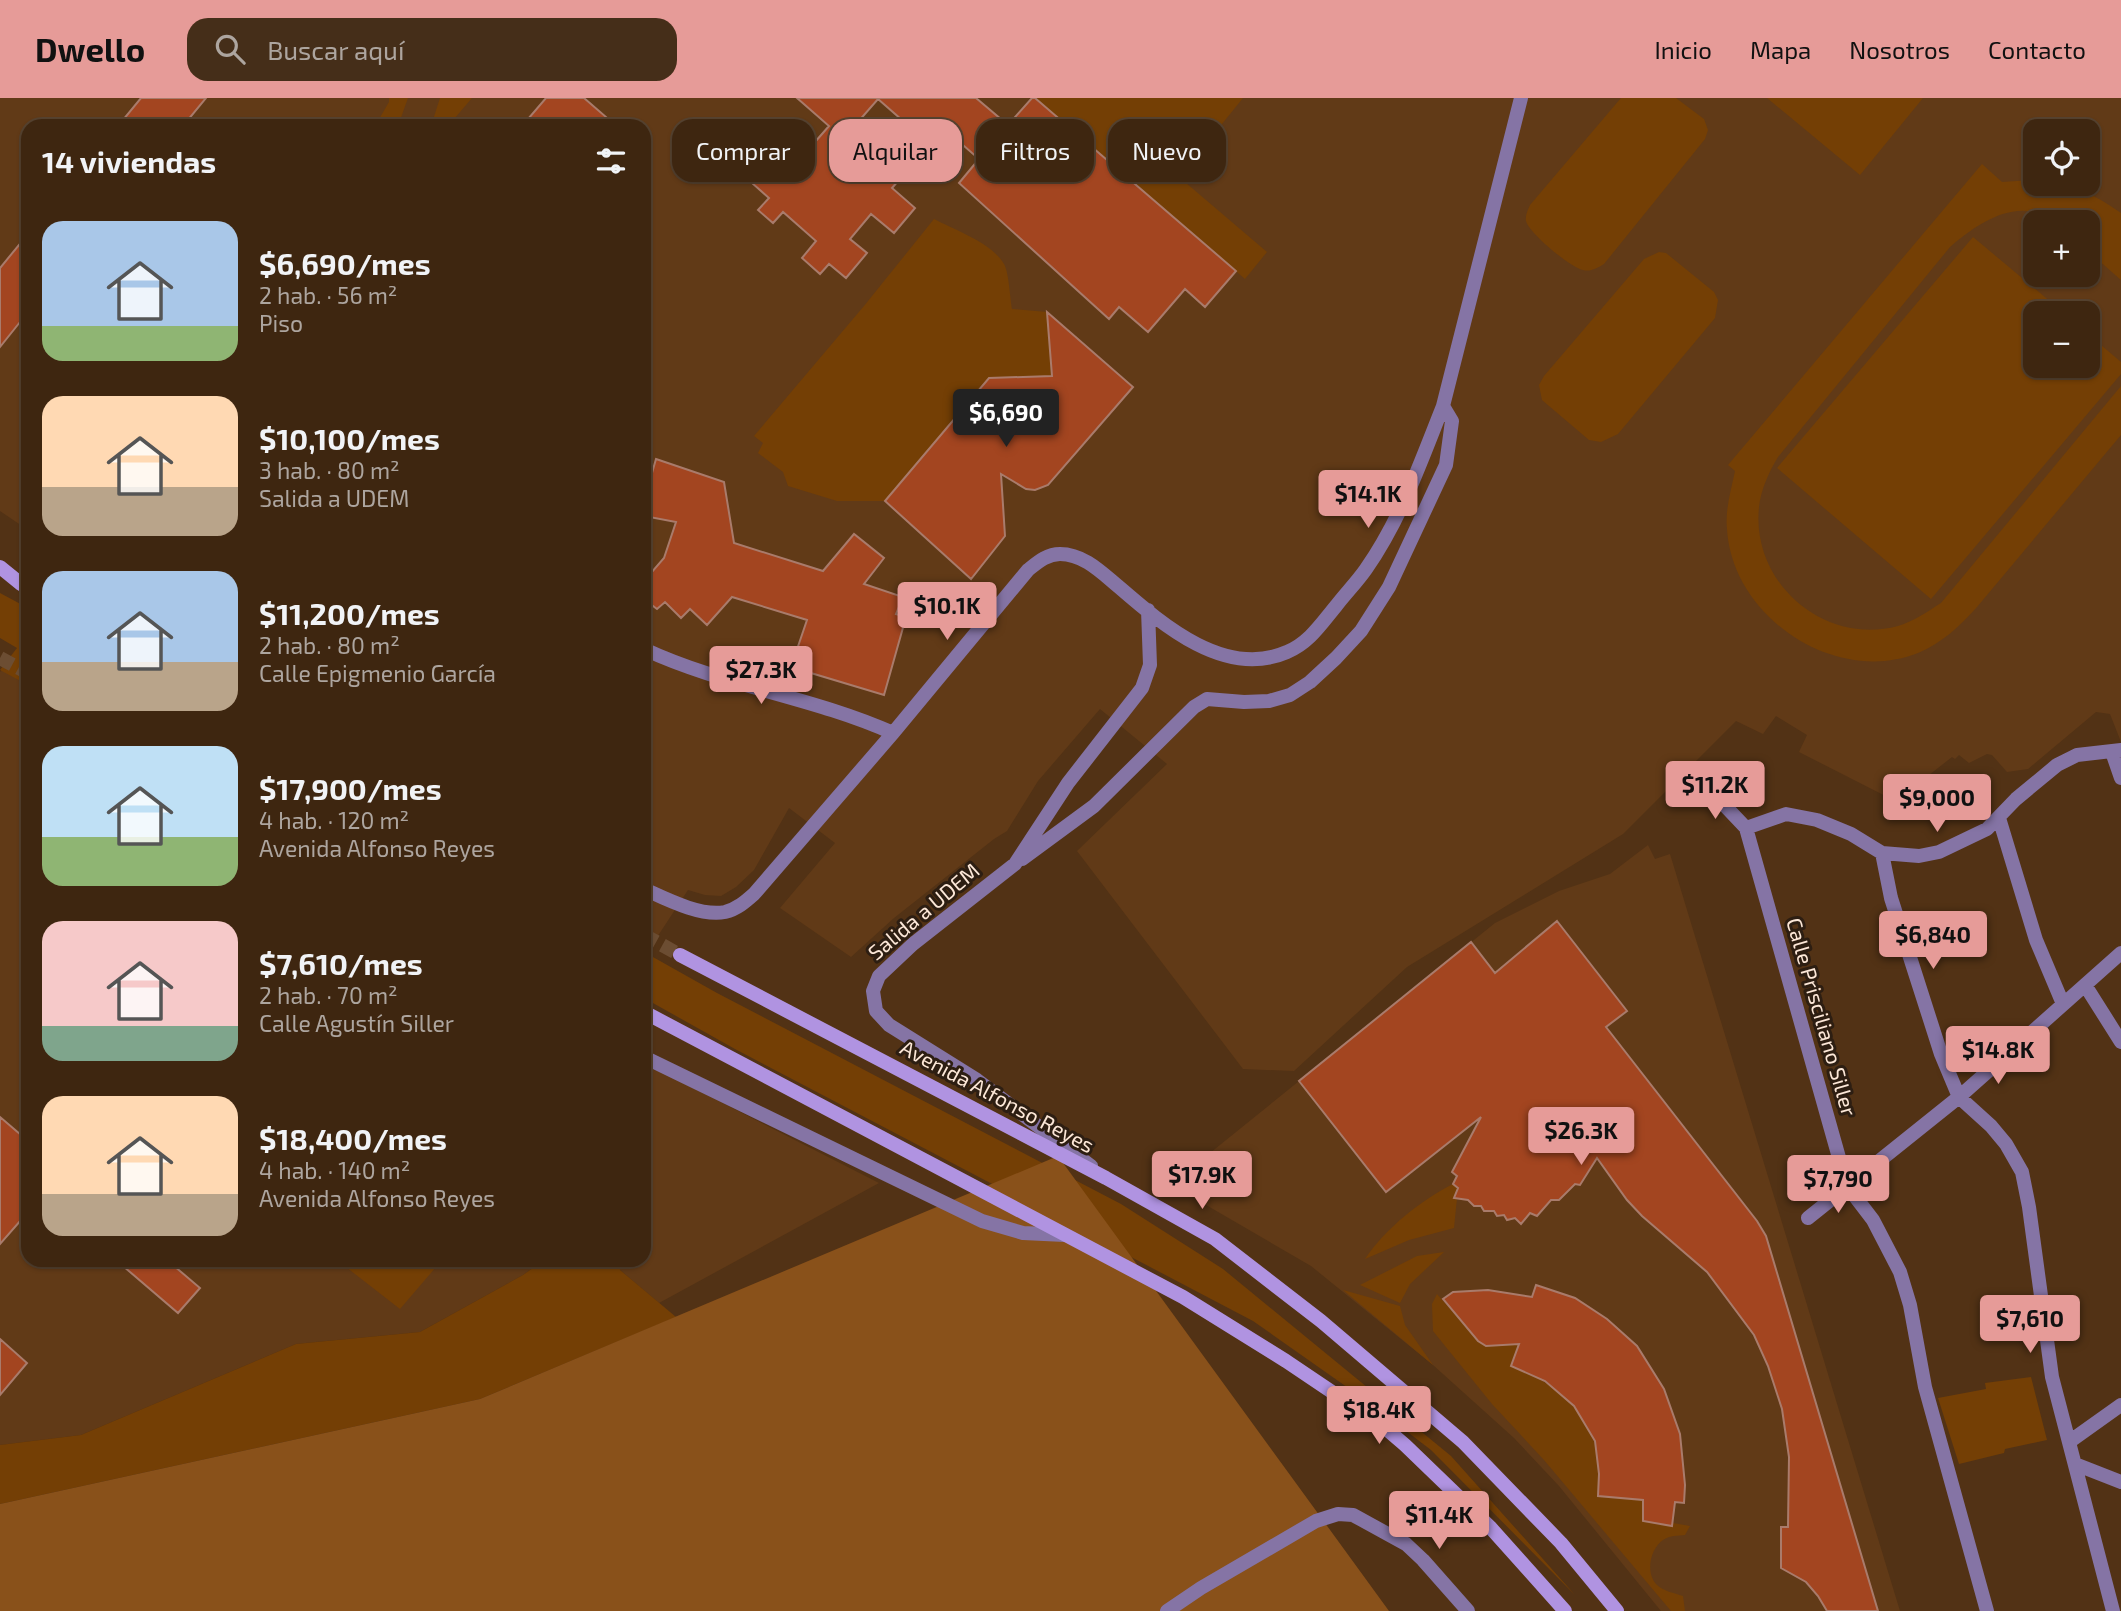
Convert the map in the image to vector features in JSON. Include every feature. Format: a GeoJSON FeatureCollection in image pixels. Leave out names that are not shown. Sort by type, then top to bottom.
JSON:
{"type":"FeatureCollection","features":[{"type":"Feature","properties":{"kind":"main road"},"geometry":{"type":"LineString","coordinates":[[0,567],[21,583]]}},
{"type":"Feature","properties":{"kind":"main road","name":"Avenida Alfonso Reyes"},"geometry":{"type":"LineString","coordinates":[[680,955],[1106,1178],[1233,1252],[1393,1380],[1463,1442],[1561,1543],[1617,1611]]}},
{"type":"Feature","properties":{"kind":"main road"},"geometry":{"type":"LineString","coordinates":[[651,1016],[1183,1297],[1286,1361],[1384,1427],[1490,1527],[1564,1611]]}},
{"type":"Feature","properties":{"kind":"street"},"geometry":{"type":"LineString","coordinates":[[651,892],[677,905],[706,910],[723,912],[740,906],[754,894],[893,733],[1028,570],[1042,558],[1058,554],[1074,556],[1091,564],[1148,610],[1198,644],[1231,658],[1254,660],[1286,652],[1308,640],[1367,568],[1403,503],[1430,442],[1443,406],[1521,98]]}},
{"type":"Feature","properties":{"kind":"street"},"geometry":{"type":"LineString","coordinates":[[1015,864],[1094,806],[1194,707],[1207,699],[1269,701],[1290,695],[1310,682],[1336,658],[1361,631],[1389,587],[1446,465],[1452,421],[1443,406]]}},
{"type":"Feature","properties":{"kind":"street","name":"Salida a UDEM"},"geometry":{"type":"LineString","coordinates":[[1106,1178],[977,1080],[889,1026],[876,1011],[872,999],[879,976],[940,922],[1015,864],[1068,783],[1142,688],[1150,665],[1148,610]]}},
{"type":"Feature","properties":{"kind":"street"},"geometry":{"type":"LineString","coordinates":[[651,652],[711,674],[862,719],[893,733]]}},
{"type":"Feature","properties":{"kind":"street"},"geometry":{"type":"LineString","coordinates":[[1710,790],[1746,828],[1786,814],[1817,820],[1851,834],[1882,853],[1919,856],[1939,852],[1969,840],[1987,829],[2016,799],[2057,765],[2077,755],[2117,751],[2121,778]]}},
{"type":"Feature","properties":{"kind":"street"},"geometry":{"type":"LineString","coordinates":[[1999,818],[2036,940],[2063,1004]]}},
{"type":"Feature","properties":{"kind":"street","name":"Calle Prisciliano Siller"},"geometry":{"type":"LineString","coordinates":[[1746,828],[1847,1186],[1873,1220],[1900,1272],[1910,1305],[1925,1387],[1987,1611]]}},
{"type":"Feature","properties":{"kind":"street"},"geometry":{"type":"LineString","coordinates":[[1882,853],[1895,911],[1941,1054],[1959,1097],[1991,1126],[2006,1144],[2022,1172],[2052,1377],[2113,1611]]}},
{"type":"Feature","properties":{"kind":"street"},"geometry":{"type":"LineString","coordinates":[[1808,1218],[1959,1097],[2121,953]]}},
{"type":"Feature","properties":{"kind":"street"},"geometry":{"type":"LineString","coordinates":[[2085,985],[2121,1042]]}},
{"type":"Feature","properties":{"kind":"street"},"geometry":{"type":"LineString","coordinates":[[651,1060],[982,1221],[1023,1233],[1065,1235]]}},
{"type":"Feature","properties":{"kind":"street"},"geometry":{"type":"LineString","coordinates":[[2069,1442],[2121,1405]]}},
{"type":"Feature","properties":{"kind":"street"},"geometry":{"type":"LineString","coordinates":[[2076,1464],[2121,1482]]}},
{"type":"Feature","properties":{"kind":"street"},"geometry":{"type":"LineString","coordinates":[[1167,1611],[1200,1588],[1315,1521],[1345,1513],[1366,1521],[1406,1544],[1468,1611]]}},
{"type":"Feature","properties":{"kind":"shaded area"},"geometry":{"type":"Polygon","coordinates":[[[0,98],[2121,98],[2121,742],[2110,714],[2096,712],[2028,769],[2007,772],[1992,755],[1987,754],[1969,763],[1959,755],[1955,759],[1952,757],[1924,779],[1921,776],[1911,785],[1920,802],[1911,809],[1799,752],[1807,735],[1776,716],[1763,734],[1736,721],[1623,834],[1407,967],[1294,1071],[1243,1069],[1077,851],[1167,764],[1100,709],[1038,781],[1007,831],[894,918],[851,957],[780,908],[835,843],[789,808],[754,870],[736,887],[721,896],[688,890],[651,946],[651,119],[21,119],[21,525],[0,511],[0,98]]]}},
{"type":"Feature","properties":{"kind":"shaded area"},"geometry":{"type":"Polygon","coordinates":[[[389,98],[408,98],[400,119],[379,119],[389,98]]]}},
{"type":"Feature","properties":{"kind":"shaded area"},"geometry":{"type":"Polygon","coordinates":[[[440,98],[472,98],[454,119],[433,119],[440,98]]]}},
{"type":"Feature","properties":{"kind":"shaded area"},"geometry":{"type":"Polygon","coordinates":[[[1035,98],[1243,98],[1226,119],[1108,119],[1108,161],[1094,149],[1094,119],[1059,119],[1035,98]]]}},
{"type":"Feature","properties":{"kind":"shaded area"},"geometry":{"type":"Polygon","coordinates":[[[1621,98],[1676,98],[1704,119],[1708,130],[1705,139],[1604,264],[1591,270],[1583,270],[1560,257],[1542,241],[1529,226],[1526,215],[1530,205],[1621,98]]]}},
{"type":"Feature","properties":{"kind":"shaded area"},"geometry":{"type":"Polygon","coordinates":[[[1767,98],[1923,98],[1860,175],[1767,98]]]}},
{"type":"Feature","properties":{"kind":"shaded area"},"geometry":{"type":"Polygon","coordinates":[[[1982,164],[2002,182],[2023,181],[2023,196],[2092,196],[2121,213],[2121,280],[2100,262],[2100,210],[2023,210],[1999,215],[1972,229],[1950,247],[1778,457],[1766,481],[1759,507],[1760,535],[1767,560],[1780,583],[1798,603],[1819,617],[1844,627],[1870,630],[1898,626],[1941,603],[2121,386],[2121,435],[1977,607],[1943,639],[1918,653],[1886,661],[1854,660],[1822,651],[1793,636],[1768,616],[1747,590],[1733,561],[1727,522],[1735,471],[1728,465],[1982,164]]]}},
{"type":"Feature","properties":{"kind":"shaded area"},"geometry":{"type":"Polygon","coordinates":[[[1132,182],[1185,182],[1267,252],[1245,279],[1132,182]]]}},
{"type":"Feature","properties":{"kind":"shaded area"},"geometry":{"type":"Polygon","coordinates":[[[934,219],[972,238],[998,256],[1007,273],[1012,309],[1047,312],[1052,376],[989,378],[885,501],[837,501],[788,486],[783,472],[758,453],[763,443],[754,436],[934,219]]]}},
{"type":"Feature","properties":{"kind":"shaded area"},"geometry":{"type":"Polygon","coordinates":[[[1973,237],[2023,279],[2023,287],[2033,287],[2050,301],[2023,301],[2023,378],[2100,378],[2100,344],[2121,362],[2121,374],[1931,599],[1777,468],[1973,237]]]}},
{"type":"Feature","properties":{"kind":"shaded area"},"geometry":{"type":"Polygon","coordinates":[[[1659,252],[1666,253],[1714,292],[1718,300],[1715,318],[1618,434],[1601,442],[1589,440],[1542,400],[1539,385],[1644,259],[1659,252]]]}},
{"type":"Feature","properties":{"kind":"shaded area"},"geometry":{"type":"Polygon","coordinates":[[[0,593],[21,604],[21,681],[0,670],[17,648],[0,638],[0,593]]]}},
{"type":"Feature","properties":{"kind":"shaded area"},"geometry":{"type":"Polygon","coordinates":[[[21,646],[21,1267],[534,1267],[420,1332],[296,1344],[81,1435],[0,1445],[0,672],[21,646]]]}},
{"type":"Feature","properties":{"kind":"shaded area"},"geometry":{"type":"Polygon","coordinates":[[[1648,845],[1655,859],[1670,854],[1900,1611],[1661,1611],[1559,1486],[1514,1438],[1433,1365],[1311,1266],[1151,1173],[1210,1153],[1495,923],[1559,891],[1610,874],[1648,845]]]}},
{"type":"Feature","properties":{"kind":"shaded area"},"geometry":{"type":"Polygon","coordinates":[[[651,956],[1121,1204],[1223,1269],[1451,1456],[1575,1595],[1431,1450],[1253,1321],[735,1049],[651,1002],[651,956]]]}},
{"type":"Feature","properties":{"kind":"shaded area"},"geometry":{"type":"Polygon","coordinates":[[[651,1069],[664,1073],[879,1183],[659,1303],[620,1267],[651,1267],[651,1069]]]}},
{"type":"Feature","properties":{"kind":"shaded area"},"geometry":{"type":"Polygon","coordinates":[[[1058,1156],[1389,1611],[0,1611],[0,1504],[480,1399],[1058,1156]]]}},
{"type":"Feature","properties":{"kind":"shaded area"},"geometry":{"type":"Polygon","coordinates":[[[1453,1184],[1458,1188],[1454,1228],[1409,1240],[1365,1259],[1404,1216],[1453,1184]]]}},
{"type":"Feature","properties":{"kind":"shaded area"},"geometry":{"type":"Polygon","coordinates":[[[1444,1252],[1410,1284],[1400,1303],[1360,1285],[1417,1256],[1444,1252]]]}},
{"type":"Feature","properties":{"kind":"shaded area"},"geometry":{"type":"Polygon","coordinates":[[[346,1267],[436,1267],[400,1309],[346,1267]]]}},
{"type":"Feature","properties":{"kind":"shaded area"},"geometry":{"type":"Polygon","coordinates":[[[534,1267],[620,1267],[676,1317],[480,1399],[0,1504],[0,1445],[81,1435],[296,1344],[420,1332],[534,1267]]]}},
{"type":"Feature","properties":{"kind":"shaded area"},"geometry":{"type":"Polygon","coordinates":[[[1343,1290],[1400,1306],[1405,1325],[1433,1365],[1343,1290]]]}},
{"type":"Feature","properties":{"kind":"shaded area"},"geometry":{"type":"Polygon","coordinates":[[[1437,1294],[1483,1344],[1505,1343],[1521,1337],[1511,1366],[1552,1387],[1580,1414],[1590,1431],[1596,1450],[1598,1496],[1643,1500],[1643,1521],[1690,1526],[1685,1535],[1668,1537],[1659,1544],[1652,1555],[1650,1568],[1657,1585],[1683,1596],[1685,1611],[1671,1611],[1544,1460],[1492,1404],[1433,1331],[1432,1304],[1437,1294]]]}},
{"type":"Feature","properties":{"kind":"shaded area"},"geometry":{"type":"Polygon","coordinates":[[[2031,1377],[2047,1440],[2005,1449],[2004,1453],[1959,1464],[1938,1398],[1986,1389],[1985,1383],[2031,1377]]]}},
{"type":"Feature","properties":{"kind":"building"},"geometry":{"type":"Polygon","coordinates":[[[141,98],[206,98],[189,119],[124,119],[141,98]]]}},
{"type":"Feature","properties":{"kind":"building"},"geometry":{"type":"Polygon","coordinates":[[[546,98],[584,98],[606,117],[604,119],[528,119],[546,98]]]}},
{"type":"Feature","properties":{"kind":"building"},"geometry":{"type":"Polygon","coordinates":[[[797,98],[976,98],[1001,119],[976,119],[976,156],[962,144],[962,119],[901,119],[878,99],[860,119],[829,119],[829,126],[797,98]]]}},
{"type":"Feature","properties":{"kind":"building"},"geometry":{"type":"Polygon","coordinates":[[[1035,98],[1059,119],[1013,119],[1035,98]]]}},
{"type":"Feature","properties":{"kind":"building"},"geometry":{"type":"Polygon","coordinates":[[[829,126],[829,182],[897,182],[892,188],[915,208],[894,233],[871,214],[850,239],[867,253],[846,278],[829,264],[820,274],[802,258],[816,241],[783,212],[773,223],[758,210],[769,198],[753,182],[815,182],[815,142],[829,126]]]}},
{"type":"Feature","properties":{"kind":"building"},"geometry":{"type":"Polygon","coordinates":[[[1094,149],[1108,161],[1108,182],[1133,182],[1236,271],[1205,307],[1185,289],[1148,332],[1119,307],[1109,319],[959,183],[976,163],[976,182],[1094,182],[1094,149]]]}},
{"type":"Feature","properties":{"kind":"building"},"geometry":{"type":"Polygon","coordinates":[[[21,242],[21,321],[0,347],[0,268],[21,242]]]}},
{"type":"Feature","properties":{"kind":"building"},"geometry":{"type":"Polygon","coordinates":[[[1047,312],[1133,387],[1048,485],[1035,490],[1026,489],[1001,474],[1005,536],[971,579],[885,501],[989,378],[1052,376],[1047,312]]]}},
{"type":"Feature","properties":{"kind":"building"},"geometry":{"type":"Polygon","coordinates":[[[656,459],[724,482],[734,543],[823,571],[854,534],[884,558],[864,584],[903,597],[896,614],[906,617],[884,695],[791,667],[807,620],[732,597],[707,625],[690,609],[681,618],[665,602],[657,609],[651,604],[651,573],[664,558],[676,522],[651,517],[651,476],[656,459]]]}},
{"type":"Feature","properties":{"kind":"building"},"geometry":{"type":"Polygon","coordinates":[[[1557,921],[1627,1011],[1606,1027],[1766,1236],[1878,1611],[1827,1611],[1806,1582],[1781,1568],[1781,1527],[1788,1527],[1789,1457],[1782,1409],[1768,1366],[1754,1335],[1707,1272],[1642,1216],[1597,1158],[1580,1185],[1575,1184],[1559,1200],[1551,1200],[1537,1216],[1530,1213],[1521,1224],[1515,1218],[1507,1220],[1504,1215],[1497,1216],[1494,1211],[1484,1211],[1481,1206],[1474,1206],[1468,1200],[1454,1198],[1458,1188],[1453,1184],[1457,1176],[1452,1172],[1481,1117],[1386,1192],[1299,1081],[1471,942],[1495,973],[1557,921]]]}},
{"type":"Feature","properties":{"kind":"building"},"geometry":{"type":"Polygon","coordinates":[[[0,1117],[21,1135],[21,1220],[0,1244],[0,1117]]]}},
{"type":"Feature","properties":{"kind":"building"},"geometry":{"type":"Polygon","coordinates":[[[124,1267],[175,1267],[200,1288],[178,1313],[124,1267]]]}},
{"type":"Feature","properties":{"kind":"building"},"geometry":{"type":"Polygon","coordinates":[[[1536,1285],[1575,1298],[1607,1319],[1637,1346],[1664,1389],[1680,1434],[1685,1485],[1684,1503],[1675,1502],[1672,1526],[1643,1521],[1643,1500],[1598,1496],[1599,1474],[1595,1441],[1574,1406],[1545,1381],[1511,1366],[1519,1344],[1486,1346],[1478,1341],[1443,1299],[1453,1292],[1488,1290],[1532,1297],[1536,1285]]]}},
{"type":"Feature","properties":{"kind":"building"},"geometry":{"type":"Polygon","coordinates":[[[0,1339],[27,1363],[0,1395],[0,1339]]]}},
{"type":"Feature","properties":{"kind":"tunnel"},"geometry":{"type":"LineString","coordinates":[[0,658],[21,669]]}},
{"type":"Feature","properties":{"kind":"tunnel"},"geometry":{"type":"LineString","coordinates":[[651,939],[680,955]]}}]}
